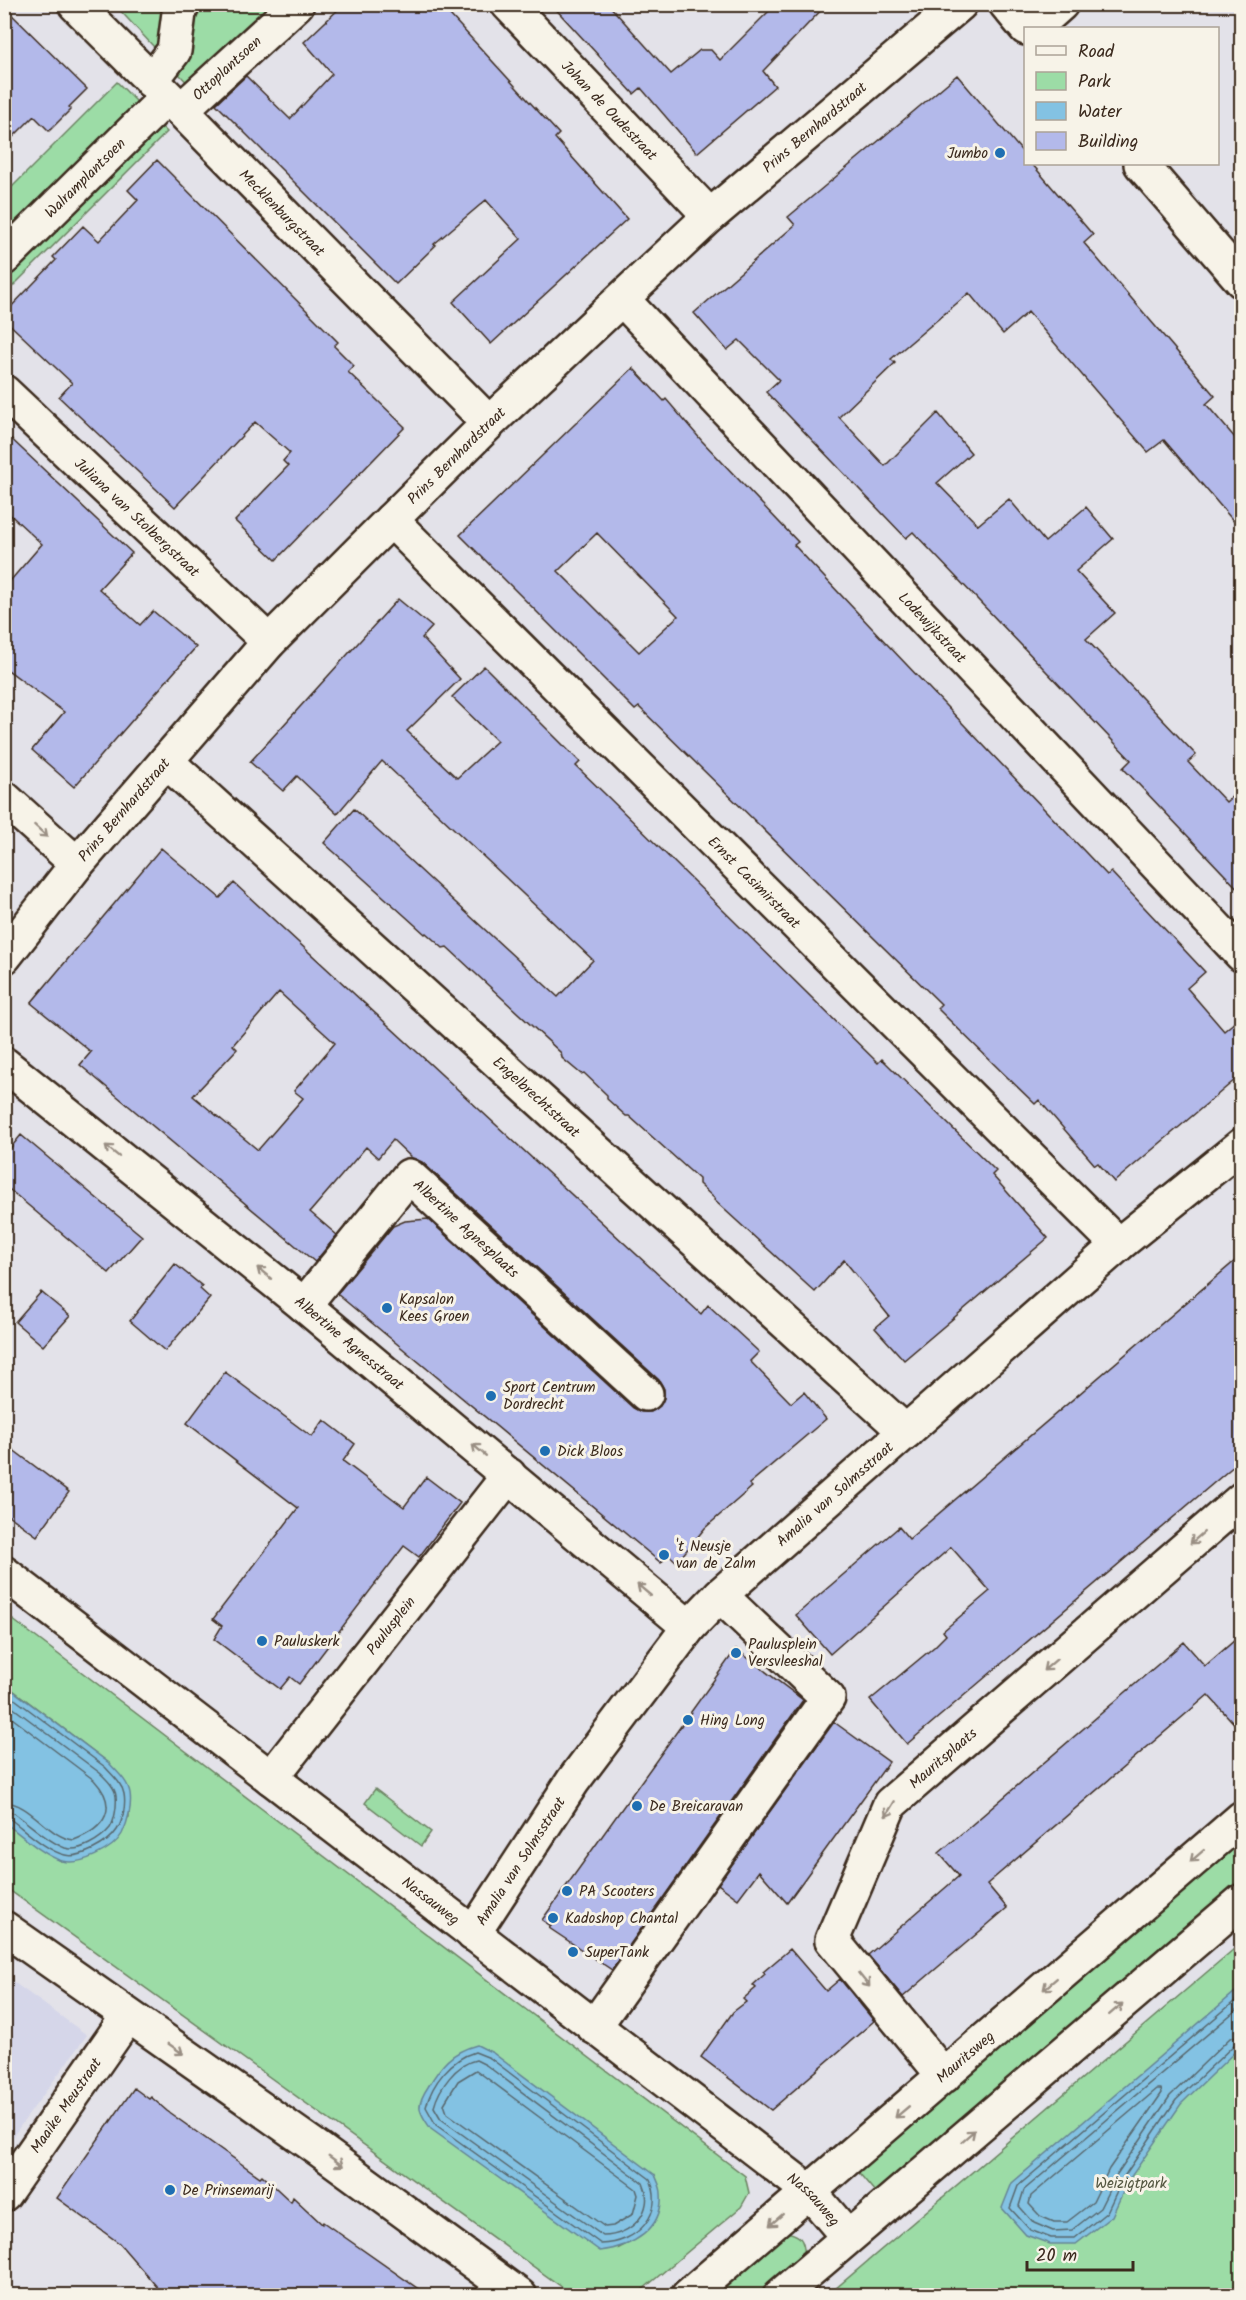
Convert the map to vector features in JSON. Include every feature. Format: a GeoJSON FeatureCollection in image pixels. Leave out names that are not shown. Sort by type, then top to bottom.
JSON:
{"type":"FeatureCollection","features":[{"type":"Feature","properties":{"kind":"street","name":"Mecklenburgstraat"},"geometry":{"type":"LineString","coordinates":[[75,4],[489,423]]}},
{"type":"Feature","properties":{"kind":"street"},"geometry":{"type":"LineString","coordinates":[[166,96],[179,13],[183,4]]}},
{"type":"Feature","properties":{"kind":"street","name":"Ottoplantsoen"},"geometry":{"type":"LineString","coordinates":[[166,96],[297,4]]}},
{"type":"Feature","properties":{"kind":"street","name":"Johan de Oudestraat"},"geometry":{"type":"LineString","coordinates":[[508,4],[710,216]]}},
{"type":"Feature","properties":{"kind":"street","name":"Prins Bernhardstraat"},"geometry":{"type":"LineString","coordinates":[[4,957],[77,864],[270,642],[391,520],[489,423],[710,216],[960,4]]}},
{"type":"Feature","properties":{"kind":"street"},"geometry":{"type":"LineString","coordinates":[[1006,4],[1025,27]]}},
{"type":"Feature","properties":{"kind":"street"},"geometry":{"type":"LineString","coordinates":[[1035,27],[1061,4]]}},
{"type":"Feature","properties":{"kind":"street","name":"Walramplantsoen"},"geometry":{"type":"LineString","coordinates":[[4,258],[166,96]]}},
{"type":"Feature","properties":{"kind":"street"},"geometry":{"type":"LineString","coordinates":[[1142,165],[1242,281]]}},
{"type":"Feature","properties":{"kind":"street","name":"Lodewijkstraat"},"geometry":{"type":"LineString","coordinates":[[622,299],[1242,955]]}},
{"type":"Feature","properties":{"kind":"street","name":"Juliana van Stolbergstraat"},"geometry":{"type":"LineString","coordinates":[[4,392],[270,642]]}},
{"type":"Feature","properties":{"kind":"street","name":"Ernst Casimirstraat"},"geometry":{"type":"LineString","coordinates":[[391,520],[1118,1245]]}},
{"type":"Feature","properties":{"kind":"street","name":"Engelbrechtstraat"},"geometry":{"type":"LineString","coordinates":[[166,761],[906,1432]]}},
{"type":"Feature","properties":{"kind":"street"},"geometry":{"type":"LineString","coordinates":[[4,798],[77,864]]}},
{"type":"Feature","properties":{"kind":"street","name":"Albertine Agnesstraat"},"geometry":{"type":"LineString","coordinates":[[4,1064],[304,1305],[689,1627]]}},
{"type":"Feature","properties":{"kind":"street","name":"Amalia van Solmsstraat"},"geometry":{"type":"LineString","coordinates":[[473,1934],[573,1781],[689,1627],[720,1595],[1118,1245],[1242,1145]]}},
{"type":"Feature","properties":{"kind":"street","name":"Albertine Agnesplaats"},"geometry":{"type":"LineString","coordinates":[[304,1305],[409,1176],[646,1394]]}},
{"type":"Feature","properties":{"kind":"street","name":"Paulusplein"},"geometry":{"type":"LineString","coordinates":[[271,1778],[509,1475]]}},
{"type":"Feature","properties":{"kind":"street","name":"Mauritsplaats"},"geometry":{"type":"LineString","coordinates":[[944,2076],[832,1940],[890,1804],[1242,1499]]}},
{"type":"Feature","properties":{"kind":"street","name":"Nassauweg"},"geometry":{"type":"LineString","coordinates":[[4,1574],[809,2191],[848,2237]]}},
{"type":"Feature","properties":{"kind":"street"},"geometry":{"type":"LineString","coordinates":[[594,2027],[828,1698],[720,1595]]}},
{"type":"Feature","properties":{"kind":"street","name":"Mauritsweg"},"geometry":{"type":"LineString","coordinates":[[688,2295],[1242,1818]]}},
{"type":"Feature","properties":{"kind":"street"},"geometry":{"type":"LineString","coordinates":[[780,2295],[1242,1901]]}},
{"type":"Feature","properties":{"kind":"street"},"geometry":{"type":"LineString","coordinates":[[4,1928],[320,2150],[520,2295]]}},
{"type":"Feature","properties":{"kind":"street","name":"Maaike Meustraat"},"geometry":{"type":"LineString","coordinates":[[4,2194],[128,2016]]}},
{"type":"Feature","properties":{"kind":"shaded area"},"geometry":{"type":"Polygon","coordinates":[[[5,1976],[87,2035],[5,2147],[5,1976]]]}},
{"type":"Feature","properties":{"kind":"green space"},"geometry":{"type":"Polygon","coordinates":[[[115,5],[285,5],[193,89],[115,5]]]}},
{"type":"Feature","properties":{"kind":"green space"},"geometry":{"type":"Polygon","coordinates":[[[117,82],[167,132],[5,294],[5,194],[117,82]]]}},
{"type":"Feature","properties":{"kind":"green space"},"geometry":{"type":"Polygon","coordinates":[[[4,1613],[745,2176],[749,2193],[741,2207],[636,2295],[573,2295],[5,1887],[5,1823],[61,1861],[129,1817],[129,1806],[109,1763],[5,1684],[4,1613]],[[655,2175],[619,2248],[641,2235],[655,2220],[659,2211],[659,2188],[655,2175]]]}},
{"type":"Feature","properties":{"kind":"green space"},"geometry":{"type":"Polygon","coordinates":[[[375,1789],[431,1832],[421,1846],[365,1803],[375,1789]]]}},
{"type":"Feature","properties":{"kind":"green space"},"geometry":{"type":"Polygon","coordinates":[[[1241,1835],[1241,1892],[881,2199],[854,2167],[1241,1835]]]}},
{"type":"Feature","properties":{"kind":"green space","name":"Weizigtpark"},"geometry":{"type":"Polygon","coordinates":[[[1241,1943],[1241,2295],[828,2295],[1241,1943]]]}},
{"type":"Feature","properties":{"kind":"green space"},"geometry":{"type":"Polygon","coordinates":[[[781,2231],[800,2238],[804,2246],[805,2258],[766,2295],[706,2296],[781,2231]]]}},
{"type":"Feature","properties":{"kind":"water"},"geometry":{"type":"Polygon","coordinates":[[[4,1684],[109,1763],[127,1785],[130,1803],[126,1824],[118,1840],[104,1851],[87,1859],[62,1861],[40,1850],[5,1823],[4,1684]]]}},
{"type":"Feature","properties":{"kind":"water"},"geometry":{"type":"Polygon","coordinates":[[[1241,1987],[1241,2046],[1181,2104],[1128,2181],[1112,2216],[1076,2244],[1050,2244],[1026,2235],[1002,2208],[1012,2183],[1241,1987]]]}},
{"type":"Feature","properties":{"kind":"water"},"geometry":{"type":"Polygon","coordinates":[[[477,2045],[493,2053],[655,2175],[661,2191],[661,2206],[651,2227],[644,2234],[634,2241],[600,2251],[431,2129],[420,2109],[423,2094],[448,2060],[460,2051],[477,2045]]]}},
{"type":"Feature","properties":{"kind":"building"},"geometry":{"type":"Polygon","coordinates":[[[344,4],[440,4],[559,134],[555,138],[627,219],[491,344],[453,302],[521,239],[486,200],[434,244],[436,245],[396,284],[216,104],[246,76],[290,119],[332,74],[304,42],[344,4]]]}},
{"type":"Feature","properties":{"kind":"building"},"geometry":{"type":"Polygon","coordinates":[[[551,4],[608,4],[671,74],[700,50],[711,50],[720,60],[776,4],[827,4],[763,71],[775,86],[697,153],[641,88],[634,94],[551,4]]]}},
{"type":"Feature","properties":{"kind":"building"},"geometry":{"type":"Polygon","coordinates":[[[4,7],[87,89],[49,131],[34,116],[4,146],[4,7]]]}},
{"type":"Feature","properties":{"kind":"building"},"geometry":{"type":"Polygon","coordinates":[[[957,75],[1024,154],[1024,165],[1033,165],[1093,235],[1084,243],[1215,396],[1206,404],[1242,446],[1242,531],[1164,440],[1148,452],[1028,312],[1003,334],[969,293],[891,359],[895,363],[839,417],[885,466],[938,413],[971,453],[937,483],[978,525],[1009,499],[1045,542],[1086,507],[1113,539],[1076,571],[1115,613],[1086,639],[1196,755],[1188,762],[1226,802],[1242,787],[1242,893],[1123,768],[1131,760],[913,532],[906,538],[766,392],[779,380],[739,340],[727,350],[694,313],[795,225],[788,217],[957,75]]]}},
{"type":"Feature","properties":{"kind":"building"},"geometry":{"type":"Polygon","coordinates":[[[157,160],[338,342],[334,346],[354,366],[348,372],[405,427],[276,560],[235,521],[288,466],[283,461],[290,453],[255,422],[175,507],[59,397],[72,383],[4,319],[4,314],[56,260],[53,257],[83,226],[99,241],[138,200],[128,190],[157,160]]]}},
{"type":"Feature","properties":{"kind":"building"},"geometry":{"type":"Polygon","coordinates":[[[633,368],[664,401],[666,399],[702,441],[798,542],[794,545],[886,643],[1107,875],[1111,872],[1205,972],[1187,988],[1224,1031],[1242,1016],[1242,1074],[1114,1182],[1098,1163],[1095,1165],[1039,1100],[1035,1104],[1004,1074],[937,1008],[941,1004],[639,707],[635,710],[460,535],[633,368]],[[597,533],[558,571],[639,652],[678,616],[597,533]]]}},
{"type":"Feature","properties":{"kind":"building"},"geometry":{"type":"Polygon","coordinates":[[[4,432],[132,553],[99,589],[140,625],[153,611],[196,647],[74,787],[32,750],[64,712],[4,667],[4,588],[42,544],[4,509],[4,432]]]}},
{"type":"Feature","properties":{"kind":"building"},"geometry":{"type":"Polygon","coordinates":[[[398,599],[432,627],[422,638],[460,679],[407,731],[457,778],[497,741],[452,697],[484,666],[580,762],[576,766],[878,1063],[882,1059],[996,1171],[992,1175],[1048,1238],[904,1360],[875,1328],[889,1316],[844,1260],[815,1292],[714,1200],[699,1184],[699,1179],[607,1099],[607,1095],[584,1073],[581,1074],[562,1058],[561,1053],[447,947],[443,948],[425,934],[324,843],[354,809],[558,997],[593,960],[382,761],[337,814],[297,776],[283,791],[250,762],[398,599]]]}},
{"type":"Feature","properties":{"kind":"building"},"geometry":{"type":"Polygon","coordinates":[[[161,848],[220,898],[234,883],[701,1314],[708,1305],[759,1352],[750,1361],[791,1403],[804,1392],[826,1419],[749,1484],[752,1487],[705,1528],[677,1562],[668,1554],[661,1563],[337,1294],[393,1226],[405,1221],[428,1219],[633,1408],[641,1412],[651,1412],[660,1406],[664,1398],[664,1389],[659,1380],[422,1162],[412,1158],[393,1140],[378,1158],[366,1147],[310,1212],[337,1235],[315,1262],[80,1065],[91,1052],[31,1003],[161,848]],[[279,992],[233,1045],[237,1049],[193,1096],[258,1150],[303,1098],[294,1091],[335,1043],[279,992]]]}},
{"type":"Feature","properties":{"kind":"building"},"geometry":{"type":"Polygon","coordinates":[[[21,1135],[142,1236],[109,1273],[4,1185],[4,1156],[21,1135]]]}},
{"type":"Feature","properties":{"kind":"building"},"geometry":{"type":"Polygon","coordinates":[[[1242,1255],[1242,1459],[907,1744],[870,1700],[934,1647],[946,1635],[943,1631],[990,1591],[951,1547],[830,1654],[796,1615],[899,1527],[909,1539],[1242,1255]]]}},
{"type":"Feature","properties":{"kind":"building"},"geometry":{"type":"Polygon","coordinates":[[[175,1264],[202,1286],[200,1289],[210,1298],[165,1351],[130,1321],[175,1264]]]}},
{"type":"Feature","properties":{"kind":"building"},"geometry":{"type":"Polygon","coordinates":[[[41,1292],[70,1316],[43,1346],[15,1322],[41,1292]]]}},
{"type":"Feature","properties":{"kind":"building"},"geometry":{"type":"Polygon","coordinates":[[[225,1372],[312,1437],[324,1420],[355,1444],[343,1461],[404,1507],[426,1477],[460,1503],[419,1557],[404,1546],[299,1684],[290,1677],[280,1689],[214,1639],[222,1626],[213,1619],[298,1508],[187,1423],[225,1372]]]}},
{"type":"Feature","properties":{"kind":"building"},"geometry":{"type":"Polygon","coordinates":[[[4,1443],[69,1492],[37,1536],[4,1512],[4,1443]]]}},
{"type":"Feature","properties":{"kind":"building"},"geometry":{"type":"Polygon","coordinates":[[[1242,1634],[1242,1732],[1208,1695],[987,1884],[1007,1908],[903,1997],[868,1955],[959,1876],[939,1853],[1184,1642],[1205,1666],[1242,1634]]]}},
{"type":"Feature","properties":{"kind":"building"},"geometry":{"type":"Polygon","coordinates":[[[736,1649],[803,1700],[612,1970],[549,1928],[551,1926],[542,1920],[736,1649]]]}},
{"type":"Feature","properties":{"kind":"building"},"geometry":{"type":"Polygon","coordinates":[[[834,1722],[889,1762],[787,1903],[759,1871],[738,1899],[718,1884],[834,1722]]]}},
{"type":"Feature","properties":{"kind":"building"},"geometry":{"type":"Polygon","coordinates":[[[790,1949],[826,1991],[840,1979],[874,2021],[771,2110],[701,2057],[733,2012],[746,2002],[743,1999],[756,1988],[753,1985],[765,1974],[763,1972],[790,1949]]]}},
{"type":"Feature","properties":{"kind":"building","name":"De Prinsemarij"},"geometry":{"type":"Polygon","coordinates":[[[134,2088],[149,2099],[151,2097],[167,2111],[260,2177],[262,2175],[291,2202],[293,2197],[322,2224],[323,2222],[427,2295],[164,2295],[119,2243],[57,2198],[134,2088]]]}},
{"type":"Feature","properties":{"kind":"place","name":"Jumbo"},"geometry":{"type":"Point","coordinates":[1000,153]}},
{"type":"Feature","properties":{"kind":"place","name":"Kapsalon Kees Groen"},"geometry":{"type":"Point","coordinates":[387,1308]}},
{"type":"Feature","properties":{"kind":"place","name":"Sport Centrum Dordrecht"},"geometry":{"type":"Point","coordinates":[491,1396]}},
{"type":"Feature","properties":{"kind":"place","name":"Dick Bloos"},"geometry":{"type":"Point","coordinates":[545,1451]}},
{"type":"Feature","properties":{"kind":"place","name":"'t Neusje van de Zalm"},"geometry":{"type":"Point","coordinates":[664,1555]}},
{"type":"Feature","properties":{"kind":"place","name":"Pauluskerk"},"geometry":{"type":"Point","coordinates":[262,1641]}},
{"type":"Feature","properties":{"kind":"place","name":"Paulusplein Versvleeshal"},"geometry":{"type":"Point","coordinates":[736,1653]}},
{"type":"Feature","properties":{"kind":"place","name":"Hing Long"},"geometry":{"type":"Point","coordinates":[688,1720]}},
{"type":"Feature","properties":{"kind":"place","name":"De Breicaravan"},"geometry":{"type":"Point","coordinates":[637,1806]}},
{"type":"Feature","properties":{"kind":"place","name":"PA Scooters"},"geometry":{"type":"Point","coordinates":[567,1891]}},
{"type":"Feature","properties":{"kind":"place","name":"Kadoshop Chantal"},"geometry":{"type":"Point","coordinates":[553,1918]}},
{"type":"Feature","properties":{"kind":"place","name":"SuperTank"},"geometry":{"type":"Point","coordinates":[573,1952]}},
{"type":"Feature","properties":{"kind":"place","name":"De Prinsemarij"},"geometry":{"type":"Point","coordinates":[170,2190]}}]}
